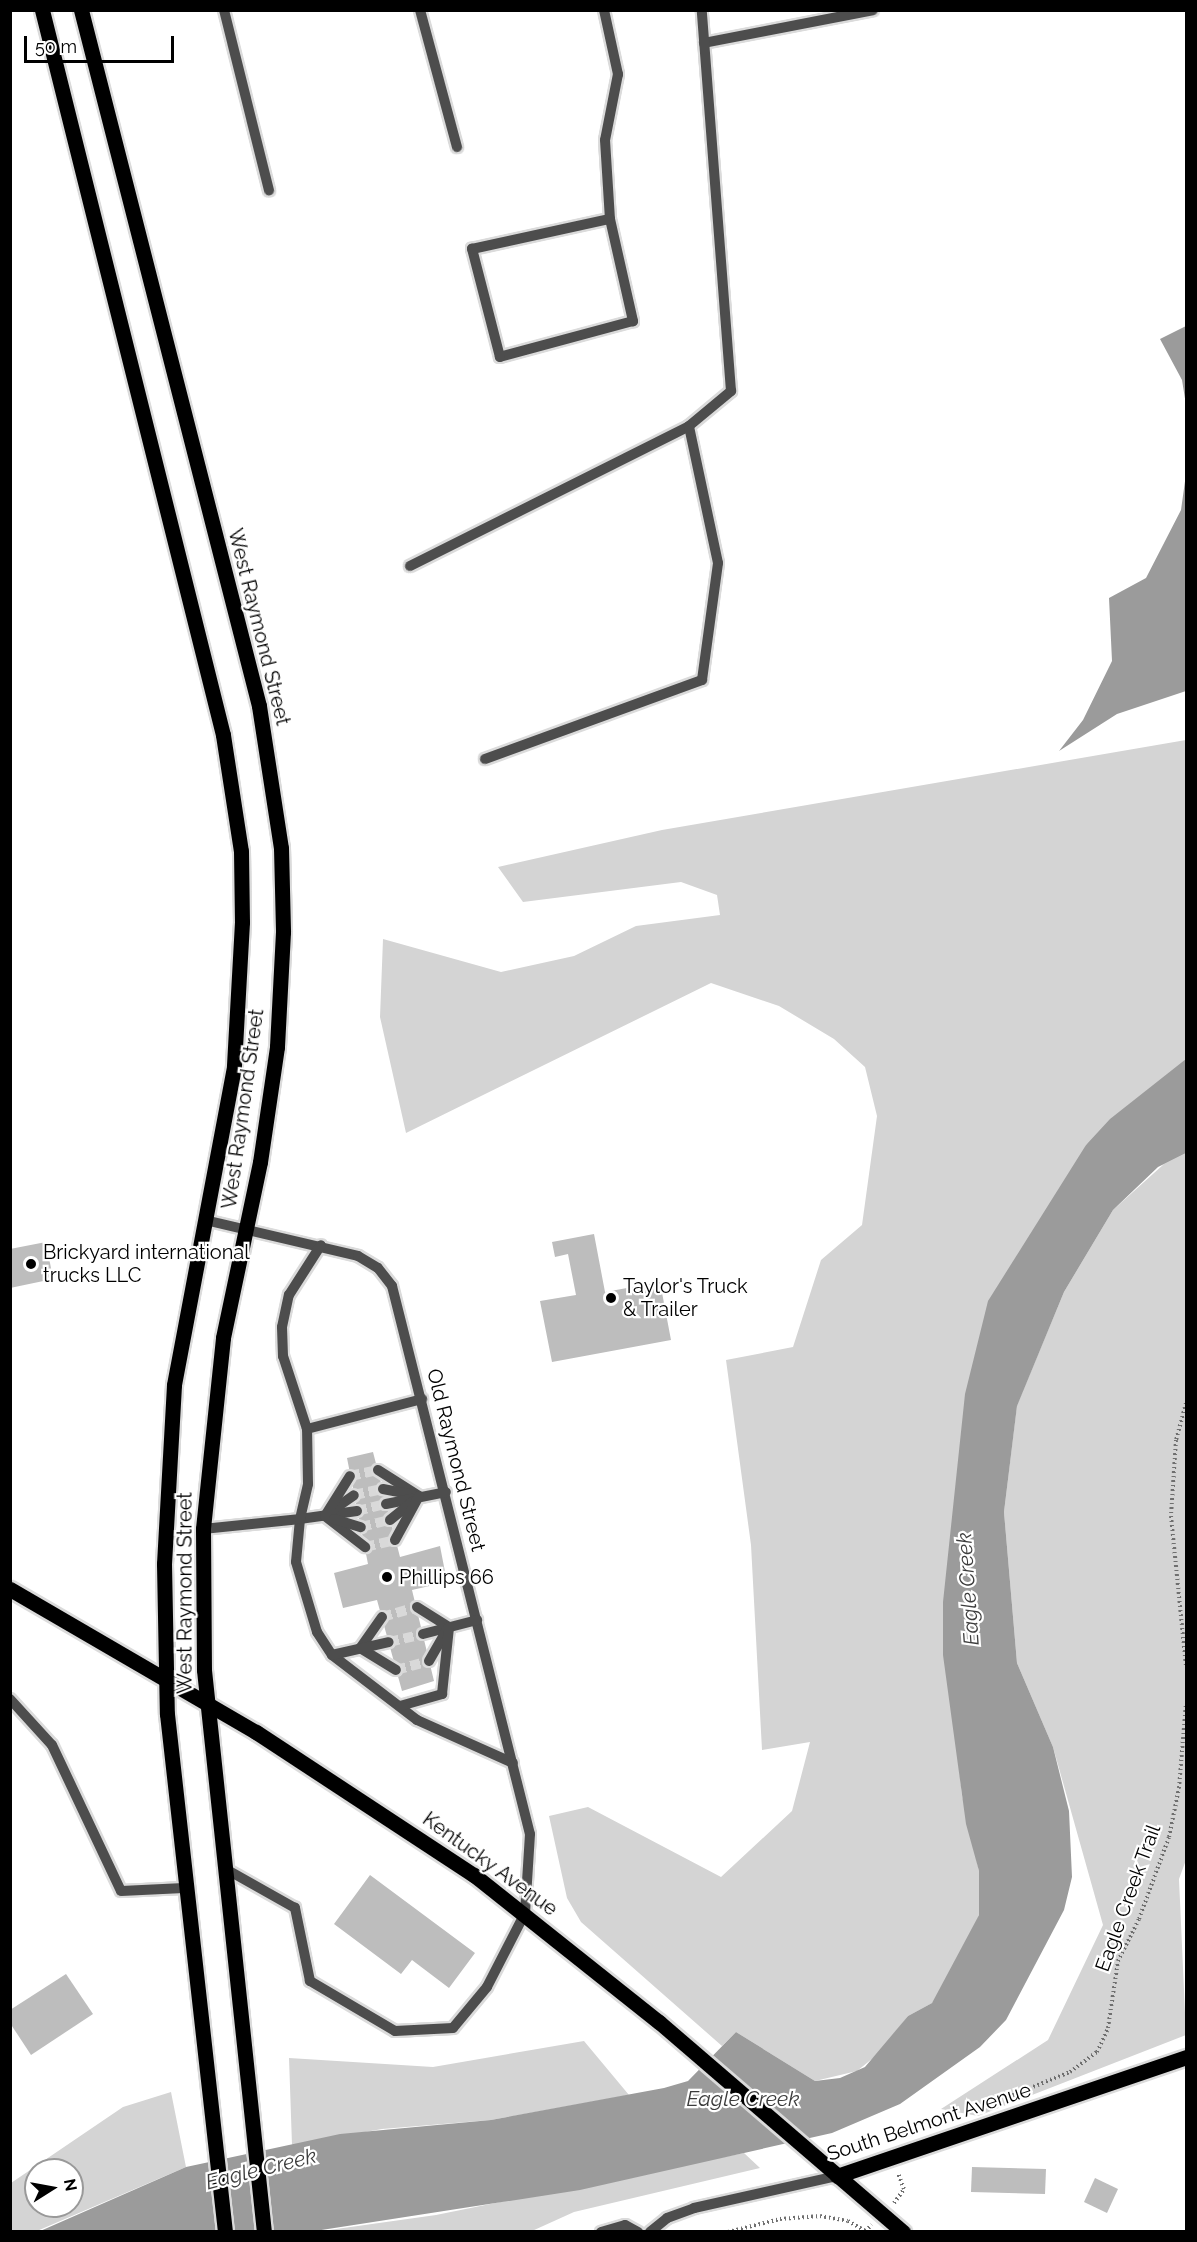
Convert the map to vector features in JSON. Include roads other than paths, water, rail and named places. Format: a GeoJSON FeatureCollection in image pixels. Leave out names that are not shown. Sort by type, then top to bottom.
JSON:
{"type":"FeatureCollection","features":[{"type":"Feature","properties":{"kind":"main road","name":"West Raymond Street"},"geometry":{"type":"LineString","coordinates":[[42,10],[212,689],[237,809],[243,922],[234,1068],[169,1426],[164,1676],[184,1888],[225,2232]]}},
{"type":"Feature","properties":{"kind":"main road","name":"West Raymond Street"},"geometry":{"type":"LineString","coordinates":[[81,10],[259,706],[277,810],[283,885],[280,1000],[260,1162],[214,1400],[203,1529],[207,1702],[264,2232]]}},
{"type":"Feature","properties":{"kind":"main road","name":"Kentucky Avenue"},"geometry":{"type":"LineString","coordinates":[[10,1589],[207,1702],[394,1821],[525,1912],[659,2022],[903,2232]]}},
{"type":"Feature","properties":{"kind":"main road","name":"South Belmont Avenue"},"geometry":{"type":"LineString","coordinates":[[837,2176],[893,2159],[1186,2057]]}},
{"type":"Feature","properties":{"kind":"street"},"geometry":{"type":"LineString","coordinates":[[224,10],[269,190]]}},
{"type":"Feature","properties":{"kind":"street"},"geometry":{"type":"LineString","coordinates":[[420,10],[457,147]]}},
{"type":"Feature","properties":{"kind":"street"},"geometry":{"type":"LineString","coordinates":[[604,10],[618,74],[605,140],[610,219],[633,321],[500,357],[472,249],[610,219]]}},
{"type":"Feature","properties":{"kind":"street"},"geometry":{"type":"LineString","coordinates":[[410,566],[689,426],[731,391],[702,10]]}},
{"type":"Feature","properties":{"kind":"street"},"geometry":{"type":"LineString","coordinates":[[704,43],[873,10]]}},
{"type":"Feature","properties":{"kind":"street"},"geometry":{"type":"LineString","coordinates":[[485,759],[702,680],[718,563],[689,426]]}},
{"type":"Feature","properties":{"kind":"street","name":"Old Raymond Street"},"geometry":{"type":"LineString","coordinates":[[206,1220],[321,1245],[362,1258],[392,1286],[446,1492],[530,1834],[525,1912]]}},
{"type":"Feature","properties":{"kind":"street"},"geometry":{"type":"LineString","coordinates":[[321,1245],[289,1295],[282,1327],[283,1356],[308,1429],[308,1484],[300,1519],[296,1562],[303,1595],[317,1632],[332,1655],[417,1720],[513,1763]]}},
{"type":"Feature","properties":{"kind":"street"},"geometry":{"type":"LineString","coordinates":[[308,1429],[422,1400]]}},
{"type":"Feature","properties":{"kind":"street"},"geometry":{"type":"LineString","coordinates":[[378,1470],[419,1496]]}},
{"type":"Feature","properties":{"kind":"street"},"geometry":{"type":"LineString","coordinates":[[325,1516],[350,1476]]}},
{"type":"Feature","properties":{"kind":"street"},"geometry":{"type":"LineString","coordinates":[[383,1489],[419,1496]]}},
{"type":"Feature","properties":{"kind":"street"},"geometry":{"type":"LineString","coordinates":[[386,1504],[446,1492]]}},
{"type":"Feature","properties":{"kind":"street"},"geometry":{"type":"LineString","coordinates":[[325,1516],[354,1495]]}},
{"type":"Feature","properties":{"kind":"street"},"geometry":{"type":"LineString","coordinates":[[390,1520],[419,1496]]}},
{"type":"Feature","properties":{"kind":"street"},"geometry":{"type":"LineString","coordinates":[[395,1540],[419,1496]]}},
{"type":"Feature","properties":{"kind":"street"},"geometry":{"type":"LineString","coordinates":[[203,1529],[357,1511]]}},
{"type":"Feature","properties":{"kind":"street"},"geometry":{"type":"LineString","coordinates":[[325,1516],[361,1527]]}},
{"type":"Feature","properties":{"kind":"street"},"geometry":{"type":"LineString","coordinates":[[325,1516],[365,1547]]}},
{"type":"Feature","properties":{"kind":"street"},"geometry":{"type":"LineString","coordinates":[[417,1607],[449,1627]]}},
{"type":"Feature","properties":{"kind":"street"},"geometry":{"type":"LineString","coordinates":[[360,1648],[382,1617]]}},
{"type":"Feature","properties":{"kind":"street"},"geometry":{"type":"LineString","coordinates":[[423,1634],[477,1620]]}},
{"type":"Feature","properties":{"kind":"street"},"geometry":{"type":"LineString","coordinates":[[429,1661],[449,1627]]}},
{"type":"Feature","properties":{"kind":"street"},"geometry":{"type":"LineString","coordinates":[[400,1706],[442,1694],[449,1627]]}},
{"type":"Feature","properties":{"kind":"street"},"geometry":{"type":"LineString","coordinates":[[332,1655],[389,1642]]}},
{"type":"Feature","properties":{"kind":"street"},"geometry":{"type":"LineString","coordinates":[[360,1648],[396,1670]]}},
{"type":"Feature","properties":{"kind":"street"},"geometry":{"type":"LineString","coordinates":[[10,1699],[52,1745],[121,1891],[184,1888]]}},
{"type":"Feature","properties":{"kind":"street"},"geometry":{"type":"LineString","coordinates":[[224,1868],[295,1908],[310,1981],[396,2031],[453,2028],[487,1987],[525,1912]]}},
{"type":"Feature","properties":{"kind":"street","name":"South Belmont Avenue"},"geometry":{"type":"LineString","coordinates":[[650,2232],[667,2218],[694,2208],[837,2176]]}},
{"type":"Feature","properties":{"kind":"street"},"geometry":{"type":"LineString","coordinates":[[601,2232],[625,2225],[638,2232]]}},
{"type":"Feature","properties":{"kind":"water"},"geometry":{"type":"Polygon","coordinates":[[[1186,326],[1186,405],[1182,380],[1160,339],[1186,326]]]}},
{"type":"Feature","properties":{"kind":"water"},"geometry":{"type":"Polygon","coordinates":[[[1186,474],[1186,691],[1117,714],[1059,751],[1083,720],[1112,661],[1109,598],[1146,578],[1181,510],[1186,474]]]}},
{"type":"Feature","properties":{"kind":"water","name":"Eagle Creek"},"geometry":{"type":"Polygon","coordinates":[[[1186,1059],[1186,1153],[1158,1167],[1113,1210],[1064,1292],[1017,1406],[1004,1512],[1017,1663],[1053,1747],[1069,1811],[1072,1877],[1064,1910],[1006,2020],[980,2047],[900,2104],[832,2133],[580,2190],[315,2231],[38,2232],[70,2218],[84,2218],[84,2212],[186,2167],[340,2134],[491,2120],[664,2088],[688,2081],[736,2032],[815,2081],[840,2078],[865,2067],[908,2016],[932,2003],[979,1915],[979,1871],[966,1824],[943,1655],[943,1602],[965,1394],[988,1301],[1086,1145],[1110,1119],[1186,1059]]]}},
{"type":"Feature","properties":{"kind":"tunnel"},"geometry":{"type":"LineString","coordinates":[[350,1476],[378,1470]]}},
{"type":"Feature","properties":{"kind":"tunnel"},"geometry":{"type":"LineString","coordinates":[[354,1495],[383,1489]]}},
{"type":"Feature","properties":{"kind":"tunnel"},"geometry":{"type":"LineString","coordinates":[[357,1511],[386,1504]]}},
{"type":"Feature","properties":{"kind":"tunnel"},"geometry":{"type":"LineString","coordinates":[[361,1527],[390,1520]]}},
{"type":"Feature","properties":{"kind":"tunnel"},"geometry":{"type":"LineString","coordinates":[[365,1547],[395,1540]]}},
{"type":"Feature","properties":{"kind":"tunnel"},"geometry":{"type":"LineString","coordinates":[[382,1617],[417,1607]]}},
{"type":"Feature","properties":{"kind":"tunnel"},"geometry":{"type":"LineString","coordinates":[[389,1642],[423,1634]]}},
{"type":"Feature","properties":{"kind":"tunnel"},"geometry":{"type":"LineString","coordinates":[[396,1670],[429,1661]]}},
{"type":"Feature","properties":{"kind":"place","name":"Brickyard international trucks LLC"},"geometry":{"type":"Point","coordinates":[31,1264]}},
{"type":"Feature","properties":{"kind":"place","name":"Taylor's Truck & Trailer"},"geometry":{"type":"Point","coordinates":[611,1298]}},
{"type":"Feature","properties":{"kind":"place","name":"Phillips 66"},"geometry":{"type":"Point","coordinates":[387,1577]}}]}
